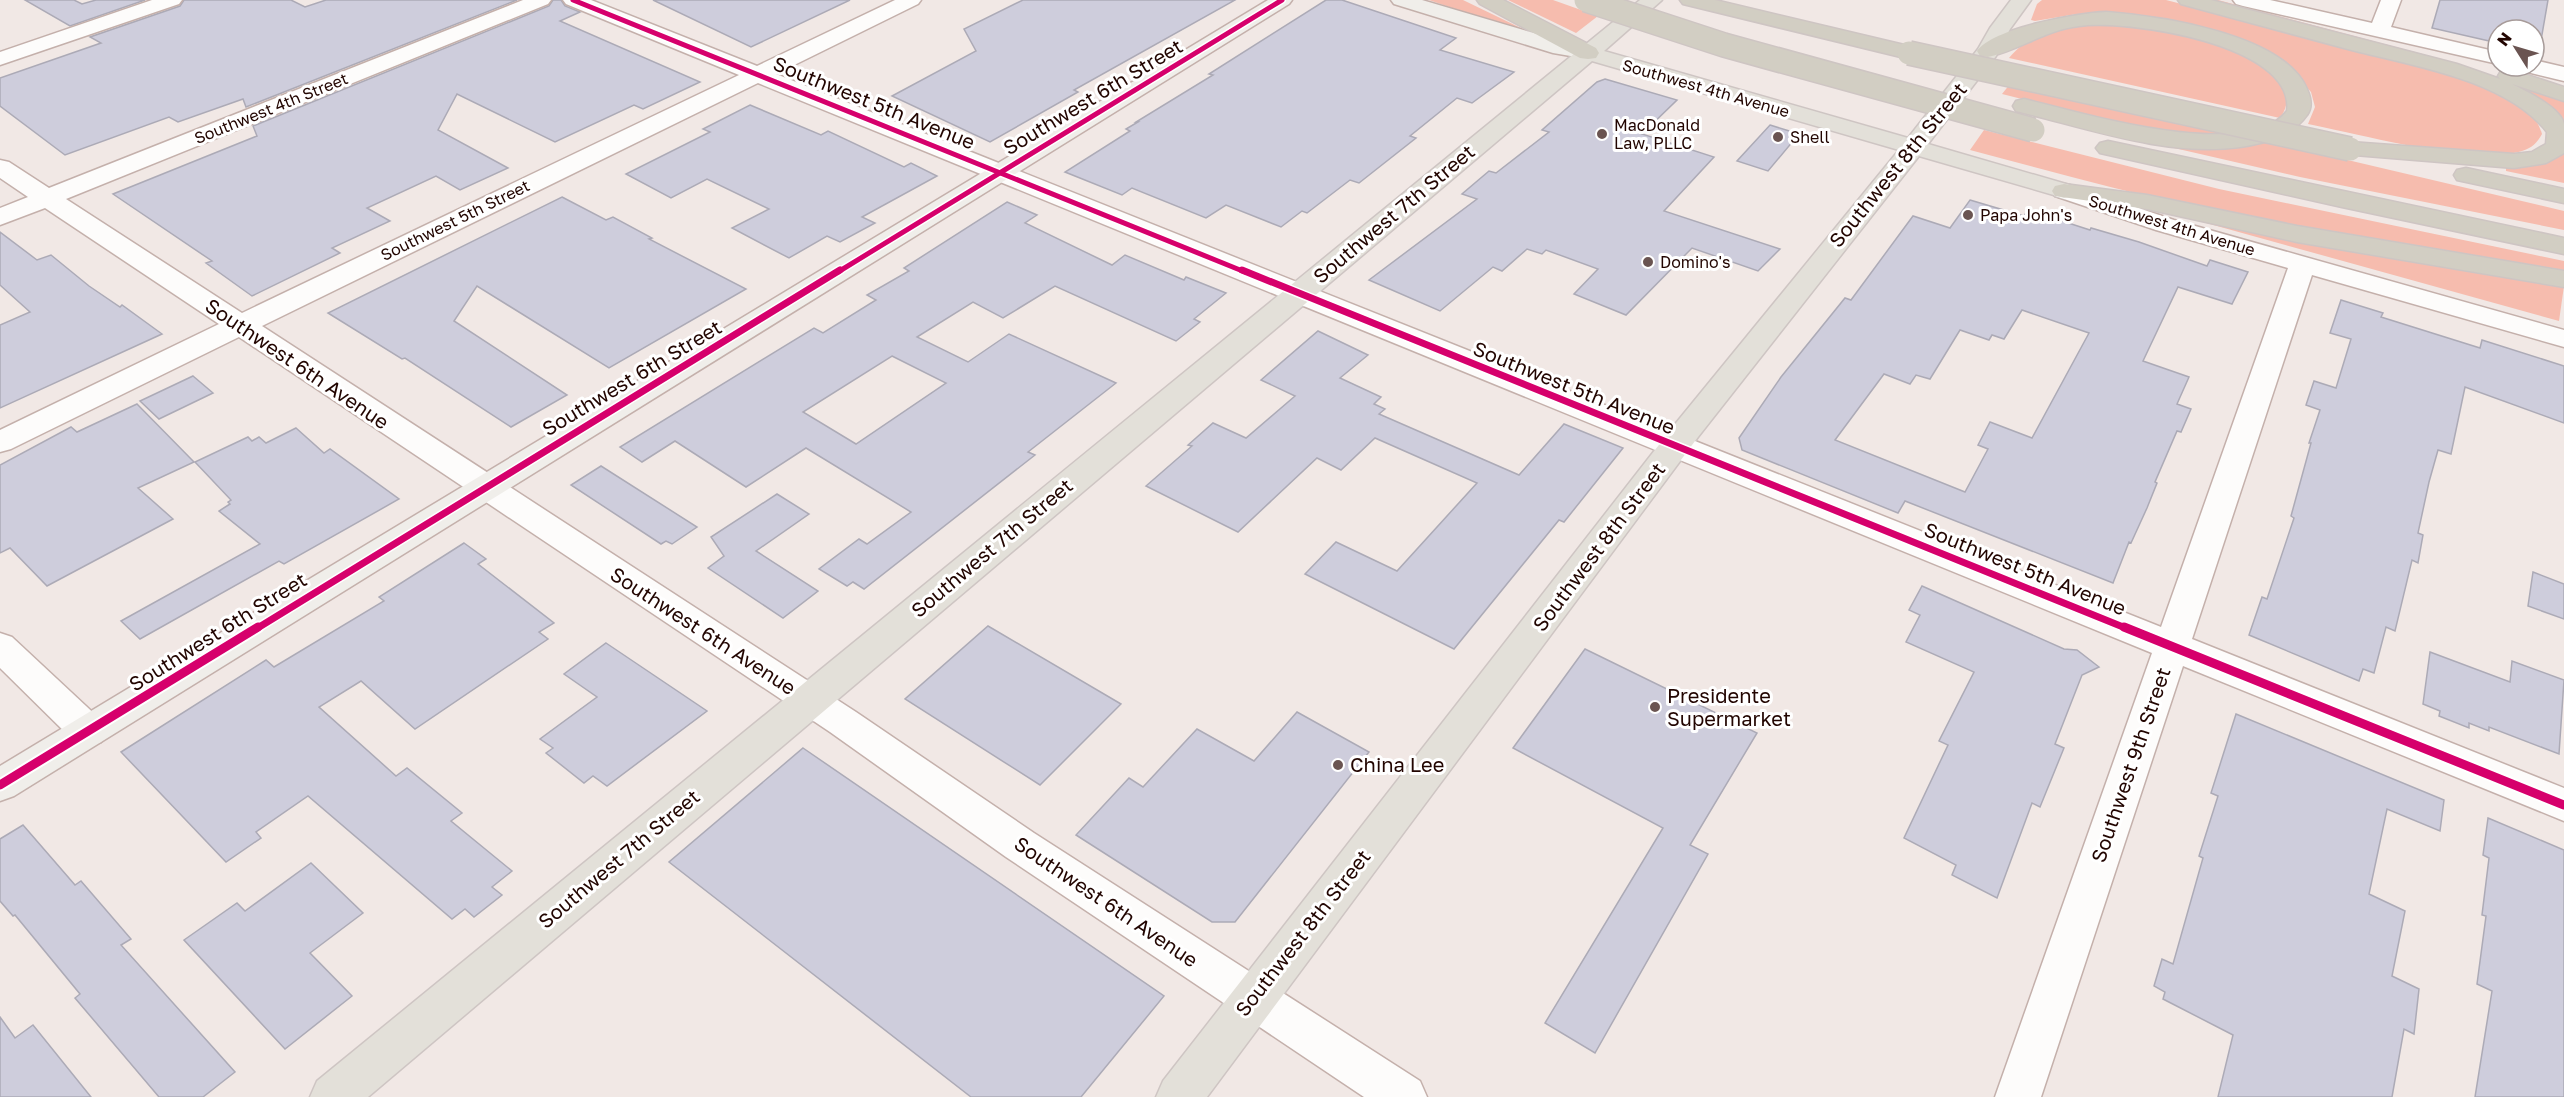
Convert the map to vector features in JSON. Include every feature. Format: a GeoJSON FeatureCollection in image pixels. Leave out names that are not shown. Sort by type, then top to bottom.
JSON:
{"type":"FeatureCollection","features":[{"type":"Feature","properties":{"kind":"highway"},"geometry":{"type":"LineString","coordinates":[[1487,0],[1588,53]]}},
{"type":"Feature","properties":{"kind":"highway"},"geometry":{"type":"LineString","coordinates":[[1586,0],[1724,45],[2033,130],[2262,183],[2564,246]]}},
{"type":"Feature","properties":{"kind":"highway"},"geometry":{"type":"LineString","coordinates":[[1646,0],[1842,57],[2004,100],[2135,132],[2179,139],[2244,140],[2283,129],[2294,119],[2299,98],[2294,85],[2280,71],[2257,55],[2224,40],[2160,23],[2105,18],[2060,23],[2040,27],[1988,51]]}},
{"type":"Feature","properties":{"kind":"highway"},"geometry":{"type":"LineString","coordinates":[[1690,0],[1898,50],[2564,196]]}},
{"type":"Feature","properties":{"kind":"highway"},"geometry":{"type":"LineString","coordinates":[[2241,0],[2465,63],[2564,94]]}},
{"type":"Feature","properties":{"kind":"highway"},"geometry":{"type":"LineString","coordinates":[[2189,1],[2449,69],[2485,81],[2523,98],[2546,115],[2559,131],[2557,147],[2538,158],[2514,161],[2350,149]]}},
{"type":"Feature","properties":{"kind":"highway"},"geometry":{"type":"LineString","coordinates":[[2064,191],[2147,202],[2296,234],[2564,279]]}},
{"type":"Feature","properties":{"kind":"main road","name":"Southwest 7th Street"},"geometry":{"type":"LineString","coordinates":[[333,1097],[1652,0]]}},
{"type":"Feature","properties":{"kind":"main road","name":"Southwest 8th Street"},"geometry":{"type":"LineString","coordinates":[[1179,1097],[1252,998],[1440,756],[1675,446],[1914,148],[1988,51],[2000,28],[2021,0]]}},
{"type":"Feature","properties":{"kind":"main road","name":"Southwest 4th Avenue"},"geometry":{"type":"LineString","coordinates":[[1588,53],[2064,191]]}},
{"type":"Feature","properties":{"kind":"street"},"geometry":{"type":"LineString","coordinates":[[0,59],[172,0]]}},
{"type":"Feature","properties":{"kind":"street","name":"Southwest 4th Street"},"geometry":{"type":"LineString","coordinates":[[0,217],[541,0]]}},
{"type":"Feature","properties":{"kind":"street","name":"Southwest 5th Avenue"},"geometry":{"type":"LineString","coordinates":[[573,0],[2564,805]]}},
{"type":"Feature","properties":{"kind":"street","name":"Southwest 5th Street"},"geometry":{"type":"LineString","coordinates":[[0,442],[911,0]]}},
{"type":"Feature","properties":{"kind":"street","name":"Southwest 6th Street"},"geometry":{"type":"LineString","coordinates":[[0,785],[1282,0]]}},
{"type":"Feature","properties":{"kind":"street","name":"Southwest 4th Avenue"},"geometry":{"type":"LineString","coordinates":[[1401,0],[1561,48],[1588,53]]}},
{"type":"Feature","properties":{"kind":"street"},"geometry":{"type":"LineString","coordinates":[[2241,0],[2486,55]]}},
{"type":"Feature","properties":{"kind":"street"},"geometry":{"type":"LineString","coordinates":[[2380,30],[2391,0]]}},
{"type":"Feature","properties":{"kind":"street"},"geometry":{"type":"LineString","coordinates":[[2546,70],[2564,74]]}},
{"type":"Feature","properties":{"kind":"street","name":"Southwest 6th Avenue"},"geometry":{"type":"LineString","coordinates":[[0,167],[810,701],[1020,845],[1404,1097]]}},
{"type":"Feature","properties":{"kind":"street","name":"Southwest 4th Avenue"},"geometry":{"type":"LineString","coordinates":[[2064,191],[2155,222],[2564,339]]}},
{"type":"Feature","properties":{"kind":"street","name":"Southwest 9th Street"},"geometry":{"type":"LineString","coordinates":[[2018,1097],[2303,263]]}},
{"type":"Feature","properties":{"kind":"street"},"geometry":{"type":"LineString","coordinates":[[0,646],[88,731]]}},
{"type":"Feature","properties":{"kind":"shaded area"},"geometry":{"type":"Polygon","coordinates":[[[1429,0],[1463,0],[1529,32],[1525,33],[1429,0]]]}},
{"type":"Feature","properties":{"kind":"shaded area"},"geometry":{"type":"Polygon","coordinates":[[[1508,0],[1553,0],[1598,16],[1576,33],[1508,0]]]}},
{"type":"Feature","properties":{"kind":"shaded area"},"geometry":{"type":"Polygon","coordinates":[[[2042,0],[2166,0],[2424,66],[2474,81],[2509,97],[2524,107],[2535,120],[2542,134],[2534,145],[2522,151],[2501,155],[2475,155],[2416,147],[2308,124],[2315,107],[2311,92],[2291,70],[2266,54],[2105,14],[2077,14],[2031,20],[2037,4],[2042,0]]]}},
{"type":"Feature","properties":{"kind":"shaded area"},"geometry":{"type":"Polygon","coordinates":[[[2201,0],[2218,0],[2437,58],[2486,74],[2486,78],[2499,78],[2564,99],[2564,124],[2533,97],[2201,0]]]}},
{"type":"Feature","properties":{"kind":"shaded area"},"geometry":{"type":"Polygon","coordinates":[[[2107,22],[2176,31],[2231,50],[2252,60],[2270,72],[2282,86],[2286,101],[2280,118],[2009,58],[2019,48],[2041,34],[2066,27],[2107,22]]]}},
{"type":"Feature","properties":{"kind":"shaded area"},"geometry":{"type":"Polygon","coordinates":[[[2010,84],[2230,134],[2172,132],[2115,122],[2002,94],[2010,84]]]}},
{"type":"Feature","properties":{"kind":"shaded area"},"geometry":{"type":"Polygon","coordinates":[[[2024,110],[2213,147],[2271,142],[2564,211],[2564,230],[2300,177],[2022,113],[2024,110]]]}},
{"type":"Feature","properties":{"kind":"shaded area"},"geometry":{"type":"Polygon","coordinates":[[[1984,130],[2219,189],[2564,261],[2564,273],[2331,234],[2136,193],[1970,150],[1984,130]]]}},
{"type":"Feature","properties":{"kind":"shaded area"},"geometry":{"type":"Polygon","coordinates":[[[2564,154],[2564,183],[2506,171],[2506,167],[2548,162],[2564,154]]]}},
{"type":"Feature","properties":{"kind":"shaded area"},"geometry":{"type":"Polygon","coordinates":[[[2200,219],[2564,286],[2559,321],[2199,221],[2200,219]]]}},
{"type":"Feature","properties":{"kind":"building"},"geometry":{"type":"Polygon","coordinates":[[[25,0],[74,0],[82,4],[96,0],[145,0],[70,26],[25,0]]]}},
{"type":"Feature","properties":{"kind":"building"},"geometry":{"type":"Polygon","coordinates":[[[184,0],[291,0],[305,7],[326,0],[517,0],[246,107],[243,99],[178,122],[169,117],[65,155],[0,106],[0,78],[101,43],[90,37],[180,6],[184,0]]]}},
{"type":"Feature","properties":{"kind":"building"},"geometry":{"type":"Polygon","coordinates":[[[553,0],[561,0],[565,6],[580,12],[560,21],[700,82],[643,109],[634,105],[555,142],[457,94],[438,130],[508,168],[460,190],[436,176],[367,208],[390,221],[332,248],[340,253],[252,296],[206,263],[212,261],[113,194],[257,136],[253,126],[549,6],[553,0]]]}},
{"type":"Feature","properties":{"kind":"building"},"geometry":{"type":"Polygon","coordinates":[[[653,0],[850,0],[751,47],[653,0]]]}},
{"type":"Feature","properties":{"kind":"building"},"geometry":{"type":"Polygon","coordinates":[[[1023,0],[1235,0],[1074,90],[1078,92],[990,142],[892,96],[976,51],[964,29],[1023,0]]]}},
{"type":"Feature","properties":{"kind":"building"},"geometry":{"type":"Polygon","coordinates":[[[1326,0],[1342,0],[1456,38],[1440,50],[1514,72],[1472,103],[1457,98],[1410,136],[1416,138],[1359,183],[1350,180],[1307,213],[1302,211],[1281,227],[1226,205],[1206,218],[1132,188],[1122,195],[1065,172],[1130,131],[1126,129],[1138,122],[1136,122],[1213,75],[1209,74],[1326,0]]]}},
{"type":"Feature","properties":{"kind":"building"},"geometry":{"type":"Polygon","coordinates":[[[2440,0],[2548,0],[2545,18],[2486,18],[2486,40],[2432,28],[2440,0]]]}},
{"type":"Feature","properties":{"kind":"building"},"geometry":{"type":"Polygon","coordinates":[[[1605,79],[1677,100],[1642,134],[1714,157],[1664,211],[1780,249],[1758,271],[1692,248],[1626,315],[1574,294],[1598,269],[1546,250],[1542,254],[1527,249],[1502,271],[1493,267],[1440,311],[1369,280],[1477,199],[1462,194],[1489,171],[1496,173],[1549,132],[1542,130],[1597,82],[1605,79]]]}},
{"type":"Feature","properties":{"kind":"building"},"geometry":{"type":"Polygon","coordinates":[[[750,105],[821,135],[828,131],[904,167],[911,163],[937,176],[862,217],[875,223],[840,242],[827,236],[789,258],[732,228],[769,209],[707,179],[671,198],[626,174],[710,132],[703,129],[750,105]]]}},
{"type":"Feature","properties":{"kind":"building"},"geometry":{"type":"Polygon","coordinates":[[[1770,125],[1799,134],[1768,171],[1737,161],[1770,125]]]}},
{"type":"Feature","properties":{"kind":"building"},"geometry":{"type":"Polygon","coordinates":[[[562,197],[606,220],[613,217],[652,238],[649,239],[746,289],[609,368],[477,286],[454,321],[567,395],[511,427],[405,358],[402,359],[328,313],[562,197]]]}},
{"type":"Feature","properties":{"kind":"building"},"geometry":{"type":"Polygon","coordinates":[[[1970,200],[2024,216],[2028,210],[2090,230],[2091,228],[2139,242],[2207,266],[2210,260],[2248,272],[2232,304],[2178,287],[2143,361],[2189,377],[2177,404],[2191,409],[2181,432],[2177,431],[2155,482],[2157,483],[2147,508],[2131,543],[2129,542],[2113,583],[1905,501],[1898,513],[1742,450],[1739,438],[1781,377],[1845,298],[1851,300],[1913,216],[1950,228],[1970,200]],[[2022,310],[2004,339],[1992,335],[1989,340],[1960,330],[1930,379],[1916,375],[1910,384],[1884,374],[1835,440],[1965,492],[1988,449],[1978,445],[1990,422],[2032,438],[2089,333],[2022,310]]]}},
{"type":"Feature","properties":{"kind":"building"},"geometry":{"type":"Polygon","coordinates":[[[1007,202],[1037,215],[1025,223],[1112,265],[1125,255],[1184,280],[1186,277],[1226,293],[1194,319],[1200,322],[1176,341],[1055,286],[1003,318],[973,302],[917,337],[968,362],[1009,334],[1116,383],[1028,452],[1035,455],[864,589],[853,582],[847,586],[819,569],[859,539],[867,544],[911,512],[806,448],[746,487],[675,441],[642,462],[620,447],[814,328],[823,333],[876,300],[867,295],[909,271],[904,268],[1007,202]],[[892,356],[803,412],[856,444],[946,383],[892,356]]]}},
{"type":"Feature","properties":{"kind":"building"},"geometry":{"type":"Polygon","coordinates":[[[0,232],[37,260],[51,255],[89,286],[120,307],[122,305],[162,334],[0,408],[0,325],[30,312],[0,285],[0,232]]]}},
{"type":"Feature","properties":{"kind":"building"},"geometry":{"type":"Polygon","coordinates":[[[2341,300],[2383,313],[2381,317],[2480,348],[2482,340],[2564,366],[2564,423],[2465,387],[2451,454],[2438,450],[2418,533],[2423,535],[2418,563],[2412,560],[2395,631],[2386,627],[2374,673],[2363,669],[2359,681],[2249,635],[2262,597],[2267,599],[2294,518],[2291,516],[2311,443],[2309,443],[2320,410],[2306,405],[2314,381],[2336,388],[2351,339],[2330,333],[2341,300]]]}},
{"type":"Feature","properties":{"kind":"building"},"geometry":{"type":"Polygon","coordinates":[[[1318,331],[1368,355],[1340,378],[1381,397],[1374,404],[1385,409],[1379,414],[1519,475],[1564,424],[1623,448],[1564,522],[1559,520],[1454,649],[1305,574],[1336,542],[1397,571],[1477,483],[1375,438],[1341,470],[1317,458],[1238,532],[1146,486],[1192,446],[1188,445],[1213,423],[1246,438],[1295,396],[1261,380],[1318,331]]]}},
{"type":"Feature","properties":{"kind":"building"},"geometry":{"type":"Polygon","coordinates":[[[193,376],[213,393],[159,419],[140,401],[193,376]]]}},
{"type":"Feature","properties":{"kind":"building"},"geometry":{"type":"Polygon","coordinates":[[[137,404],[194,462],[138,488],[173,519],[47,586],[10,548],[0,553],[0,465],[71,427],[77,432],[137,404]]]}},
{"type":"Feature","properties":{"kind":"building"},"geometry":{"type":"Polygon","coordinates":[[[296,428],[324,453],[330,449],[399,499],[284,564],[279,561],[140,639],[121,621],[260,544],[219,511],[230,504],[228,502],[231,500],[195,462],[248,437],[252,441],[259,437],[266,443],[296,428]]]}},
{"type":"Feature","properties":{"kind":"building"},"geometry":{"type":"Polygon","coordinates":[[[601,466],[697,527],[672,544],[666,541],[661,544],[571,485],[601,466]]]}},
{"type":"Feature","properties":{"kind":"building"},"geometry":{"type":"Polygon","coordinates":[[[777,494],[809,514],[756,551],[818,591],[783,618],[708,568],[724,556],[711,537],[777,494]]]}},
{"type":"Feature","properties":{"kind":"building"},"geometry":{"type":"Polygon","coordinates":[[[464,543],[486,559],[478,564],[554,623],[539,632],[548,639],[415,729],[361,681],[319,707],[396,776],[407,768],[462,813],[451,821],[512,871],[492,887],[502,895],[474,917],[465,909],[452,919],[308,796],[256,832],[261,838],[226,862],[121,752],[266,660],[274,667],[384,601],[379,597],[464,543]]]}},
{"type":"Feature","properties":{"kind":"building"},"geometry":{"type":"Polygon","coordinates":[[[2533,572],[2564,584],[2564,619],[2528,606],[2533,572]]]}},
{"type":"Feature","properties":{"kind":"building"},"geometry":{"type":"Polygon","coordinates":[[[1922,586],[2064,649],[2077,650],[2099,667],[2082,675],[2055,744],[2064,748],[2040,807],[2032,803],[1997,898],[1952,875],[1956,865],[1904,838],[1948,745],[1939,741],[1974,672],[1906,642],[1920,615],[1909,610],[1922,586]]]}},
{"type":"Feature","properties":{"kind":"building"},"geometry":{"type":"Polygon","coordinates":[[[988,626],[1121,704],[1040,785],[905,699],[988,626]]]}},
{"type":"Feature","properties":{"kind":"building"},"geometry":{"type":"Polygon","coordinates":[[[606,643],[707,711],[607,786],[593,776],[584,783],[546,753],[553,748],[540,739],[597,697],[564,674],[606,643]]]}},
{"type":"Feature","properties":{"kind":"building"},"geometry":{"type":"Polygon","coordinates":[[[1585,649],[1757,733],[1690,845],[1708,854],[1595,1053],[1545,1023],[1663,828],[1513,748],[1585,649]]]}},
{"type":"Feature","properties":{"kind":"building"},"geometry":{"type":"Polygon","coordinates":[[[2430,652],[2510,682],[2512,661],[2564,680],[2559,754],[2489,727],[2489,731],[2469,723],[2469,728],[2439,716],[2440,711],[2423,704],[2430,652]]]}},
{"type":"Feature","properties":{"kind":"building"},"geometry":{"type":"Polygon","coordinates":[[[1297,712],[1369,752],[1235,922],[1212,922],[1076,835],[1129,778],[1143,787],[1197,729],[1254,761],[1297,712]]]}},
{"type":"Feature","properties":{"kind":"building"},"geometry":{"type":"Polygon","coordinates":[[[2236,714],[2444,800],[2440,831],[2387,809],[2369,894],[2405,911],[2392,976],[2419,989],[2414,1034],[2404,1029],[2392,1097],[2218,1097],[2233,1035],[2163,999],[2165,992],[2154,986],[2162,959],[2173,964],[2203,858],[2199,856],[2218,796],[2211,793],[2236,714]]]}},
{"type":"Feature","properties":{"kind":"building"},"geometry":{"type":"Polygon","coordinates":[[[803,748],[1164,996],[1081,1097],[971,1097],[669,862],[803,748]]]}},
{"type":"Feature","properties":{"kind":"building"},"geometry":{"type":"Polygon","coordinates":[[[2488,818],[2564,850],[2564,1097],[2475,1097],[2492,991],[2477,984],[2486,916],[2482,915],[2489,858],[2483,855],[2488,818]]]}},
{"type":"Feature","properties":{"kind":"building"},"geometry":{"type":"Polygon","coordinates":[[[23,825],[75,885],[81,881],[131,939],[121,945],[235,1072],[203,1097],[159,1097],[75,998],[80,994],[15,915],[13,916],[0,901],[0,839],[23,825]]]}},
{"type":"Feature","properties":{"kind":"building"},"geometry":{"type":"Polygon","coordinates":[[[311,863],[363,913],[310,953],[352,996],[285,1049],[184,940],[237,903],[245,911],[311,863]]]}},
{"type":"Feature","properties":{"kind":"building"},"geometry":{"type":"Polygon","coordinates":[[[0,1017],[15,1038],[33,1025],[91,1097],[0,1097],[0,1017]]]}},
{"type":"Feature","properties":{"kind":"cycle path"},"geometry":{"type":"LineString","coordinates":[[573,0],[2564,805]]}},
{"type":"Feature","properties":{"kind":"cycle path"},"geometry":{"type":"LineString","coordinates":[[0,785],[1282,0]]}},
{"type":"Feature","properties":{"kind":"place","name":"MacDonald Law, PLLC"},"geometry":{"type":"Point","coordinates":[1602,134]}},
{"type":"Feature","properties":{"kind":"place","name":"Shell"},"geometry":{"type":"Point","coordinates":[1778,137]}},
{"type":"Feature","properties":{"kind":"place","name":"Papa John's"},"geometry":{"type":"Point","coordinates":[1968,215]}},
{"type":"Feature","properties":{"kind":"place","name":"Domino's"},"geometry":{"type":"Point","coordinates":[1648,262]}},
{"type":"Feature","properties":{"kind":"place","name":"Presidente Supermarket"},"geometry":{"type":"Point","coordinates":[1655,707]}},
{"type":"Feature","properties":{"kind":"place","name":"China Lee"},"geometry":{"type":"Point","coordinates":[1338,765]}}]}
